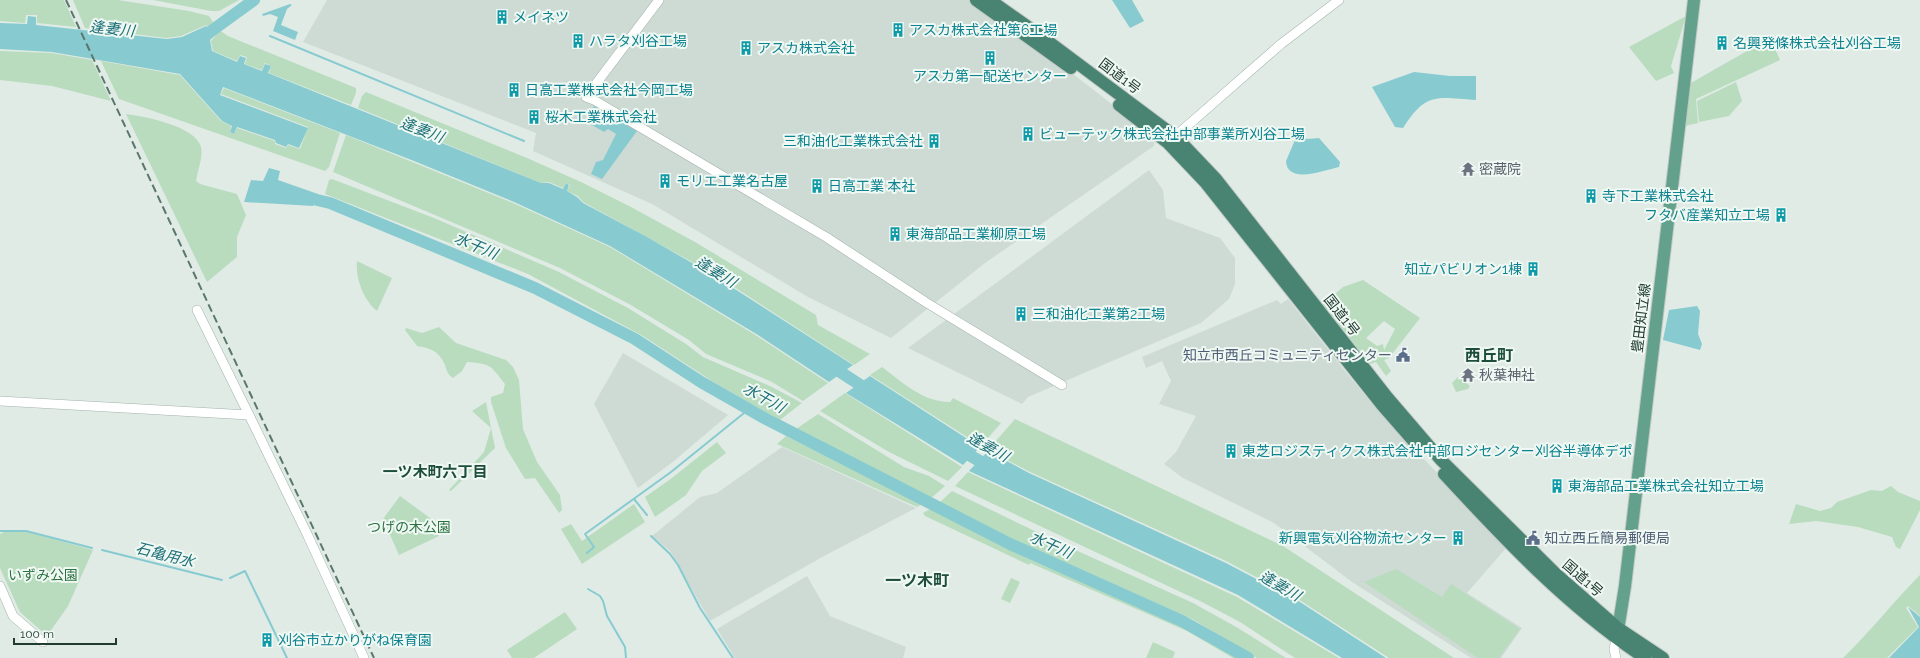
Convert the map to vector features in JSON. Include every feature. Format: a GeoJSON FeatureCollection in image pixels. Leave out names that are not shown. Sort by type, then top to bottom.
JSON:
{"type":"FeatureCollection","features":[{"type":"Feature","properties":{"kind":"highway","name":"国道1号"},"geometry":{"type":"LineString","coordinates":[[976,0],[1172,140]]}},
{"type":"Feature","properties":{"kind":"highway","name":"国道1号"},"geometry":{"type":"LineString","coordinates":[[990,0],[1045,39],[1172,140],[1382,405],[1430,459],[1496,530],[1563,595],[1617,634],[1645,658]]}},
{"type":"Feature","properties":{"kind":"highway","name":"国道1号"},"geometry":{"type":"LineString","coordinates":[[1617,634],[1662,658]]}},
{"type":"Feature","properties":{"kind":"main road","name":"豊田知立線"},"geometry":{"type":"LineString","coordinates":[[1617,634],[1694,0]]}},
{"type":"Feature","properties":{"kind":"street"},"geometry":{"type":"LineString","coordinates":[[658,0],[586,97],[594,100],[826,238],[928,303],[1062,385]]}},
{"type":"Feature","properties":{"kind":"street"},"geometry":{"type":"LineString","coordinates":[[1172,140],[1281,44],[1339,0]]}},
{"type":"Feature","properties":{"kind":"street"},"geometry":{"type":"LineString","coordinates":[[197,310],[308,536],[364,658]]}},
{"type":"Feature","properties":{"kind":"street"},"geometry":{"type":"LineString","coordinates":[[0,401],[249,415]]}},
{"type":"Feature","properties":{"kind":"street"},"geometry":{"type":"LineString","coordinates":[[0,586],[13,616],[43,642]]}},
{"type":"Feature","properties":{"kind":"street"},"geometry":{"type":"LineString","coordinates":[[1616,658],[1614,650],[1617,634]]}},
{"type":"Feature","properties":{"kind":"shaded area"},"geometry":{"type":"Polygon","coordinates":[[[327,0],[970,0],[1081,80],[1155,138],[1154,146],[985,263],[891,338],[808,297],[652,204],[533,151],[536,133],[303,42],[327,0]]]}},
{"type":"Feature","properties":{"kind":"shaded area"},"geometry":{"type":"Polygon","coordinates":[[[1149,170],[1163,190],[1166,218],[1220,238],[1235,258],[1235,284],[1229,299],[1201,323],[1028,397],[1022,404],[908,348],[1149,170]]]}},
{"type":"Feature","properties":{"kind":"shaded area"},"geometry":{"type":"Polygon","coordinates":[[[1288,299],[1375,407],[1507,547],[1467,593],[1522,628],[1501,658],[1471,658],[1352,582],[1274,523],[1183,478],[1164,464],[1176,452],[1196,416],[1159,404],[1171,381],[1162,361],[1146,368],[1142,357],[1277,300],[1281,304],[1288,299]]]}},
{"type":"Feature","properties":{"kind":"shaded area"},"geometry":{"type":"Polygon","coordinates":[[[623,353],[728,415],[674,461],[638,488],[594,404],[623,353]]]}},
{"type":"Feature","properties":{"kind":"shaded area"},"geometry":{"type":"Polygon","coordinates":[[[782,447],[916,508],[824,556],[710,621],[670,551],[652,536],[700,497],[717,493],[782,447]]]}},
{"type":"Feature","properties":{"kind":"shaded area"},"geometry":{"type":"Polygon","coordinates":[[[807,576],[830,616],[906,647],[903,658],[735,658],[717,629],[807,576]]]}},
{"type":"Feature","properties":{"kind":"green space"},"geometry":{"type":"Polygon","coordinates":[[[0,0],[64,0],[76,27],[37,23],[37,15],[26,15],[25,23],[0,21],[0,0]]]}},
{"type":"Feature","properties":{"kind":"green space"},"geometry":{"type":"Polygon","coordinates":[[[73,0],[118,0],[189,11],[209,16],[213,22],[208,27],[206,25],[181,36],[166,38],[85,28],[73,0]]]}},
{"type":"Feature","properties":{"kind":"green space"},"geometry":{"type":"Polygon","coordinates":[[[153,0],[239,0],[219,11],[211,11],[153,0]]]}},
{"type":"Feature","properties":{"kind":"green space"},"geometry":{"type":"Polygon","coordinates":[[[1686,16],[1671,66],[1674,73],[1656,81],[1629,47],[1686,16]]]}},
{"type":"Feature","properties":{"kind":"green space"},"geometry":{"type":"Polygon","coordinates":[[[219,30],[228,36],[356,88],[356,93],[351,105],[269,73],[271,66],[265,63],[262,70],[245,64],[247,57],[240,55],[237,61],[213,51],[211,41],[215,36],[213,34],[219,30]]]}},
{"type":"Feature","properties":{"kind":"green space"},"geometry":{"type":"Polygon","coordinates":[[[1770,38],[1780,60],[1696,99],[1698,123],[1685,126],[1689,84],[1770,38]]]}},
{"type":"Feature","properties":{"kind":"green space"},"geometry":{"type":"Polygon","coordinates":[[[0,51],[52,53],[92,60],[111,101],[52,86],[0,80],[0,51]]]}},
{"type":"Feature","properties":{"kind":"green space"},"geometry":{"type":"Polygon","coordinates":[[[101,61],[180,75],[221,121],[231,126],[230,132],[234,134],[237,128],[275,141],[275,144],[286,148],[288,145],[300,149],[308,127],[221,94],[224,88],[340,133],[329,167],[325,171],[119,99],[101,61]]]}},
{"type":"Feature","properties":{"kind":"green space"},"geometry":{"type":"Polygon","coordinates":[[[1736,82],[1742,101],[1729,116],[1699,122],[1697,101],[1736,82]]]}},
{"type":"Feature","properties":{"kind":"green space"},"geometry":{"type":"Polygon","coordinates":[[[366,92],[527,158],[581,182],[631,207],[695,242],[816,315],[818,325],[870,354],[854,365],[714,274],[583,202],[578,196],[567,191],[570,185],[566,183],[563,188],[549,182],[541,183],[358,108],[362,96],[366,92]]]}},
{"type":"Feature","properties":{"kind":"green space"},"geometry":{"type":"Polygon","coordinates":[[[126,114],[168,123],[190,133],[201,147],[201,159],[196,181],[200,184],[237,194],[246,215],[237,237],[237,257],[207,282],[126,114]]]}},
{"type":"Feature","properties":{"kind":"green space"},"geometry":{"type":"Polygon","coordinates":[[[346,135],[513,203],[610,247],[757,336],[828,383],[803,401],[772,382],[706,354],[689,340],[629,304],[560,268],[333,172],[346,135]]]}},
{"type":"Feature","properties":{"kind":"green space"},"geometry":{"type":"Polygon","coordinates":[[[332,179],[434,218],[559,272],[628,308],[686,344],[703,357],[770,386],[802,403],[780,420],[715,383],[643,336],[528,274],[325,194],[329,180],[332,179]]]}},
{"type":"Feature","properties":{"kind":"green space"},"geometry":{"type":"Polygon","coordinates":[[[357,261],[392,278],[377,311],[372,307],[361,289],[357,275],[357,261]]]}},
{"type":"Feature","properties":{"kind":"green space"},"geometry":{"type":"Polygon","coordinates":[[[1363,280],[1420,318],[1389,358],[1384,360],[1391,371],[1386,376],[1376,362],[1370,364],[1319,301],[1328,300],[1343,287],[1363,280]],[[1384,321],[1366,338],[1377,346],[1383,344],[1384,350],[1395,329],[1384,321]]]}},
{"type":"Feature","properties":{"kind":"green space"},"geometry":{"type":"Polygon","coordinates":[[[439,327],[456,343],[506,360],[513,367],[519,380],[523,429],[537,462],[560,495],[562,510],[559,513],[535,478],[525,479],[506,448],[491,402],[491,397],[503,393],[505,384],[493,369],[486,365],[467,362],[462,371],[453,378],[448,374],[443,360],[437,353],[430,349],[417,346],[405,330],[406,328],[422,333],[439,327]]]}},
{"type":"Feature","properties":{"kind":"green space"},"geometry":{"type":"Polygon","coordinates":[[[882,367],[905,385],[922,395],[931,399],[950,402],[953,398],[1001,423],[981,446],[870,375],[882,367]]]}},
{"type":"Feature","properties":{"kind":"green space"},"geometry":{"type":"Polygon","coordinates":[[[1458,377],[1470,386],[1468,389],[1456,392],[1452,383],[1458,377]]]}},
{"type":"Feature","properties":{"kind":"green space"},"geometry":{"type":"Polygon","coordinates":[[[845,393],[962,467],[948,481],[889,452],[820,411],[845,393]]]}},
{"type":"Feature","properties":{"kind":"green space"},"geometry":{"type":"Polygon","coordinates":[[[486,402],[495,448],[451,491],[449,490],[484,452],[491,428],[472,411],[486,402]]]}},
{"type":"Feature","properties":{"kind":"green space"},"geometry":{"type":"Polygon","coordinates":[[[818,414],[904,467],[929,476],[945,486],[930,499],[796,429],[818,414]]]}},
{"type":"Feature","properties":{"kind":"green space"},"geometry":{"type":"Polygon","coordinates":[[[1015,419],[1283,546],[1454,658],[1389,658],[1301,601],[1226,561],[1030,472],[988,450],[1015,419]]]}},
{"type":"Feature","properties":{"kind":"green space"},"geometry":{"type":"Polygon","coordinates":[[[786,436],[922,504],[917,507],[777,444],[786,436]]]}},
{"type":"Feature","properties":{"kind":"green space"},"geometry":{"type":"Polygon","coordinates":[[[717,442],[726,453],[702,471],[686,495],[655,517],[645,497],[672,478],[717,442]]]}},
{"type":"Feature","properties":{"kind":"green space"},"geometry":{"type":"Polygon","coordinates":[[[968,472],[1237,597],[1339,658],[1295,658],[1240,622],[1202,602],[955,486],[968,472]]]}},
{"type":"Feature","properties":{"kind":"green space"},"geometry":{"type":"Polygon","coordinates":[[[1891,486],[1898,492],[1920,501],[1920,510],[1900,549],[1896,547],[1892,537],[1858,527],[1816,521],[1789,524],[1796,504],[1820,511],[1831,508],[1837,502],[1871,490],[1882,491],[1891,486]]]}},
{"type":"Feature","properties":{"kind":"green space"},"geometry":{"type":"Polygon","coordinates":[[[952,491],[1051,539],[1193,603],[1238,628],[1286,658],[1257,658],[1192,619],[996,532],[939,503],[952,491]]]}},
{"type":"Feature","properties":{"kind":"green space","name":"つげの木公園"},"geometry":{"type":"Polygon","coordinates":[[[400,496],[430,518],[439,536],[399,555],[383,519],[400,496]]]}},
{"type":"Feature","properties":{"kind":"green space"},"geometry":{"type":"Polygon","coordinates":[[[634,504],[645,522],[582,564],[561,529],[571,524],[582,541],[634,504]]]}},
{"type":"Feature","properties":{"kind":"green space"},"geometry":{"type":"Polygon","coordinates":[[[930,509],[1031,560],[1188,628],[1243,658],[1233,658],[1187,631],[1030,563],[1029,565],[925,516],[923,513],[930,509]]]}},
{"type":"Feature","properties":{"kind":"green space","name":"いずみ公園"},"geometry":{"type":"Polygon","coordinates":[[[4,532],[28,532],[93,550],[68,606],[47,636],[20,612],[0,568],[0,534],[4,532]]]}},
{"type":"Feature","properties":{"kind":"green space"},"geometry":{"type":"Polygon","coordinates":[[[1396,569],[1442,597],[1451,584],[1520,629],[1499,658],[1478,658],[1364,582],[1396,569]]]}},
{"type":"Feature","properties":{"kind":"green space"},"geometry":{"type":"Polygon","coordinates":[[[1920,575],[1920,616],[1908,606],[1906,608],[1918,627],[1887,658],[1843,658],[1863,638],[1920,575]]]}},
{"type":"Feature","properties":{"kind":"green space"},"geometry":{"type":"Polygon","coordinates":[[[1011,578],[1020,582],[1010,603],[1001,599],[1011,578]]]}},
{"type":"Feature","properties":{"kind":"green space"},"geometry":{"type":"Polygon","coordinates":[[[565,612],[577,629],[534,658],[512,658],[507,650],[565,612]]]}},
{"type":"Feature","properties":{"kind":"green space"},"geometry":{"type":"Polygon","coordinates":[[[1153,642],[1175,652],[1173,658],[1146,658],[1153,642]]]}},
{"type":"Feature","properties":{"kind":"water"},"geometry":{"type":"Polygon","coordinates":[[[1112,0],[1132,0],[1144,21],[1130,28],[1112,0]]]}},
{"type":"Feature","properties":{"kind":"water"},"geometry":{"type":"Polygon","coordinates":[[[290,4],[292,5],[287,9],[281,25],[298,32],[295,40],[273,31],[278,17],[270,14],[263,16],[262,14],[290,4]]]}},
{"type":"Feature","properties":{"kind":"water"},"geometry":{"type":"Polygon","coordinates":[[[28,16],[36,17],[36,25],[167,39],[182,37],[206,26],[208,29],[214,24],[218,29],[212,34],[214,36],[210,40],[212,51],[237,62],[240,56],[246,58],[244,64],[262,71],[265,64],[271,66],[268,73],[541,183],[549,183],[563,189],[566,183],[569,185],[567,191],[583,203],[647,237],[713,275],[853,365],[829,382],[758,335],[610,246],[514,202],[414,161],[223,87],[220,95],[308,128],[299,148],[288,144],[286,147],[276,143],[275,140],[237,127],[234,134],[230,132],[232,126],[222,121],[180,74],[52,52],[0,49],[0,23],[27,24],[28,16]]]}},
{"type":"Feature","properties":{"kind":"water"},"geometry":{"type":"Polygon","coordinates":[[[1414,72],[1450,76],[1476,76],[1476,100],[1451,98],[1433,99],[1418,108],[1403,128],[1395,127],[1372,87],[1414,72]]]}},
{"type":"Feature","properties":{"kind":"water"},"geometry":{"type":"Polygon","coordinates":[[[594,106],[637,131],[602,179],[591,174],[596,162],[603,160],[616,134],[608,129],[604,132],[592,125],[593,120],[587,116],[594,106]]]}},
{"type":"Feature","properties":{"kind":"water"},"geometry":{"type":"Polygon","coordinates":[[[1298,133],[1307,139],[1319,138],[1340,162],[1339,167],[1308,174],[1293,172],[1288,168],[1286,161],[1298,133]]]}},
{"type":"Feature","properties":{"kind":"water"},"geometry":{"type":"Polygon","coordinates":[[[269,168],[280,171],[278,180],[318,194],[313,206],[244,202],[251,180],[263,181],[269,168]]]}},
{"type":"Feature","properties":{"kind":"water"},"geometry":{"type":"Polygon","coordinates":[[[1697,306],[1700,311],[1698,334],[1702,344],[1700,350],[1663,340],[1669,310],[1697,306]]]}},
{"type":"Feature","properties":{"kind":"water"},"geometry":{"type":"Polygon","coordinates":[[[870,376],[980,447],[963,465],[846,393],[870,376]]]}},
{"type":"Feature","properties":{"kind":"water"},"geometry":{"type":"Polygon","coordinates":[[[988,451],[1029,473],[1226,563],[1300,602],[1386,658],[1342,658],[1238,595],[969,471],[988,451]]]}},
{"type":"Feature","properties":{"kind":"water"},"geometry":{"type":"Polygon","coordinates":[[[1908,607],[1920,617],[1920,658],[1889,658],[1919,627],[1908,607]]]}},
{"type":"Feature","properties":{"kind":"waterway"},"geometry":{"type":"LineString","coordinates":[[203,37],[254,0]]}},
{"type":"Feature","properties":{"kind":"waterway"},"geometry":{"type":"LineString","coordinates":[[270,36],[524,141]]}},
{"type":"Feature","properties":{"kind":"waterway","name":"水干川"},"geometry":{"type":"LineString","coordinates":[[300,196],[330,203],[535,288],[635,339],[701,382],[766,419],[1010,544],[1182,621],[1248,658]]}},
{"type":"Feature","properties":{"kind":"waterway","name":"逢妻川"},"geometry":{"type":"LineString","coordinates":[[828,364],[871,392]]}},
{"type":"Feature","properties":{"kind":"waterway"},"geometry":{"type":"LineString","coordinates":[[587,553],[594,547],[585,534],[671,472],[749,409]]}},
{"type":"Feature","properties":{"kind":"waterway","name":"逢妻川"},"geometry":{"type":"LineString","coordinates":[[959,449],[993,469]]}},
{"type":"Feature","properties":{"kind":"waterway"},"geometry":{"type":"LineString","coordinates":[[634,499],[647,515]]}},
{"type":"Feature","properties":{"kind":"waterway","name":"石亀用水"},"geometry":{"type":"LineString","coordinates":[[0,531],[26,531],[92,548]]}},
{"type":"Feature","properties":{"kind":"waterway"},"geometry":{"type":"LineString","coordinates":[[651,536],[670,554],[678,565],[700,608],[733,658]]}},
{"type":"Feature","properties":{"kind":"waterway","name":"石亀用水"},"geometry":{"type":"LineString","coordinates":[[102,550],[222,580]]}},
{"type":"Feature","properties":{"kind":"waterway","name":"石亀用水"},"geometry":{"type":"LineString","coordinates":[[230,578],[245,571],[287,658]]}},
{"type":"Feature","properties":{"kind":"waterway"},"geometry":{"type":"LineString","coordinates":[[588,589],[600,596],[603,601],[607,616],[625,647],[626,658]]}},
{"type":"Feature","properties":{"kind":"railway"},"geometry":{"type":"LineString","coordinates":[[66,0],[374,658]]}},
{"type":"Feature","properties":{"kind":"place","name":"メイネツ"},"geometry":{"type":"Point","coordinates":[502,17]}},
{"type":"Feature","properties":{"kind":"place","name":"アスカ株式会社第6工場"},"geometry":{"type":"Point","coordinates":[898,30]}},
{"type":"Feature","properties":{"kind":"place","name":"ハラタ刈谷工場"},"geometry":{"type":"Point","coordinates":[578,41]}},
{"type":"Feature","properties":{"kind":"place","name":"名興発條株式会社刈谷工場"},"geometry":{"type":"Point","coordinates":[1722,43]}},
{"type":"Feature","properties":{"kind":"place","name":"アスカ株式会社"},"geometry":{"type":"Point","coordinates":[746,48]}},
{"type":"Feature","properties":{"kind":"place","name":"アスカ第一配送センター"},"geometry":{"type":"Point","coordinates":[990,58]}},
{"type":"Feature","properties":{"kind":"place","name":"日高工業株式会社今岡工場"},"geometry":{"type":"Point","coordinates":[514,90]}},
{"type":"Feature","properties":{"kind":"place","name":"桜木工業株式会社"},"geometry":{"type":"Point","coordinates":[534,117]}},
{"type":"Feature","properties":{"kind":"place","name":"ビューテック株式会社中部事業所刈谷工場"},"geometry":{"type":"Point","coordinates":[1028,134]}},
{"type":"Feature","properties":{"kind":"place","name":"三和油化工業株式会社"},"geometry":{"type":"Point","coordinates":[934,141]}},
{"type":"Feature","properties":{"kind":"place","name":"密蔵院"},"geometry":{"type":"Point","coordinates":[1468,169]}},
{"type":"Feature","properties":{"kind":"place","name":"モリエ工業名古屋"},"geometry":{"type":"Point","coordinates":[665,181]}},
{"type":"Feature","properties":{"kind":"place","name":"日高工業 本社"},"geometry":{"type":"Point","coordinates":[817,186]}},
{"type":"Feature","properties":{"kind":"place","name":"寺下工業株式会社"},"geometry":{"type":"Point","coordinates":[1591,196]}},
{"type":"Feature","properties":{"kind":"place","name":"フタバ産業知立工場"},"geometry":{"type":"Point","coordinates":[1781,215]}},
{"type":"Feature","properties":{"kind":"place","name":"東海部品工業柳原工場"},"geometry":{"type":"Point","coordinates":[895,234]}},
{"type":"Feature","properties":{"kind":"place","name":"知立パビリオン1棟"},"geometry":{"type":"Point","coordinates":[1533,269]}},
{"type":"Feature","properties":{"kind":"place","name":"三和油化工業第2工場"},"geometry":{"type":"Point","coordinates":[1021,314]}},
{"type":"Feature","properties":{"kind":"place","name":"知立市西丘コミュニティセンター"},"geometry":{"type":"Point","coordinates":[1403,355]}},
{"type":"Feature","properties":{"kind":"place","name":"秋葉神社"},"geometry":{"type":"Point","coordinates":[1468,375]}},
{"type":"Feature","properties":{"kind":"place","name":"東芝ロジスティクス株式会社中部ロジセンター刈谷半導体デポ"},"geometry":{"type":"Point","coordinates":[1231,451]}},
{"type":"Feature","properties":{"kind":"place","name":"東海部品工業株式会社知立工場"},"geometry":{"type":"Point","coordinates":[1557,486]}},
{"type":"Feature","properties":{"kind":"place","name":"新興電気刈谷物流センター"},"geometry":{"type":"Point","coordinates":[1458,538]}},
{"type":"Feature","properties":{"kind":"place","name":"知立西丘簡易郵便局"},"geometry":{"type":"Point","coordinates":[1533,538]}},
{"type":"Feature","properties":{"kind":"place","name":"刈谷市立かりがね保育園"},"geometry":{"type":"Point","coordinates":[267,640]}},
{"type":"Feature","properties":{"kind":"district","name":"西丘町"},"geometry":{"type":"Point","coordinates":[1489,355]}},
{"type":"Feature","properties":{"kind":"district","name":"一ツ木町六丁目"},"geometry":{"type":"Point","coordinates":[435,472]}},
{"type":"Feature","properties":{"kind":"district","name":"一ツ木町"},"geometry":{"type":"Point","coordinates":[917,580]}}]}
